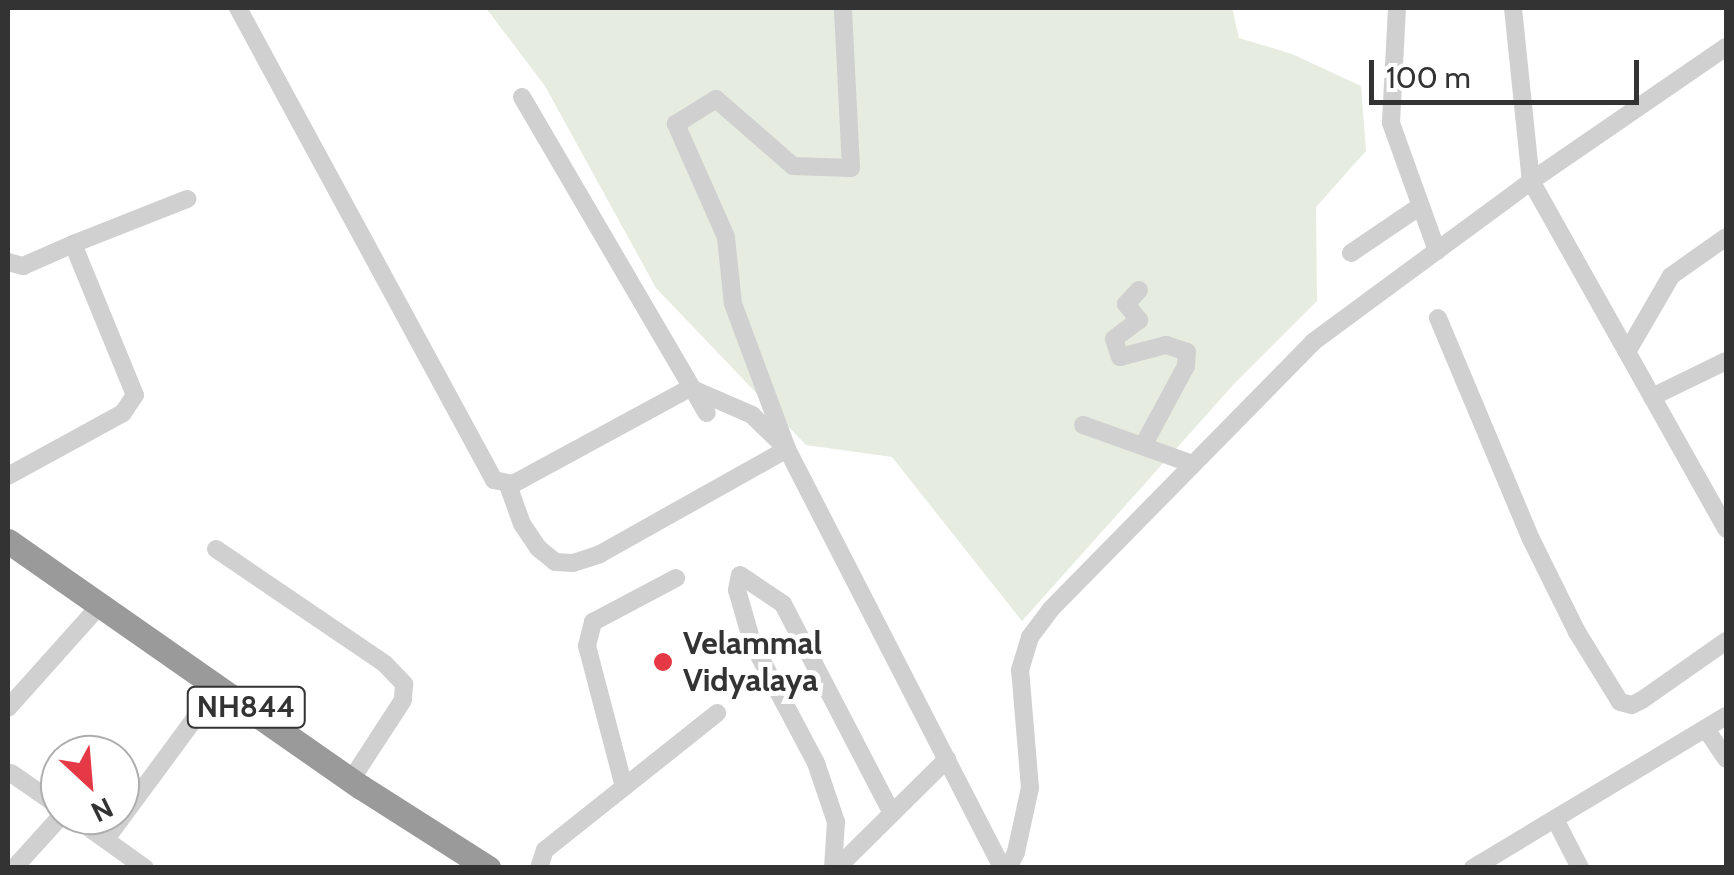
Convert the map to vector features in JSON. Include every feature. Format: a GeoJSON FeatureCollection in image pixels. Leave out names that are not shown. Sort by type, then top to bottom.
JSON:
{"type":"FeatureCollection","features":[{"type":"Feature","properties":{"kind":"highway","name":"NH844"},"geometry":{"type":"LineString","coordinates":[[8,541],[351,780],[488,868]]}},
{"type":"Feature","properties":{"kind":"street"},"geometry":{"type":"LineString","coordinates":[[238,8],[494,480],[508,485],[690,388]]}},
{"type":"Feature","properties":{"kind":"street"},"geometry":{"type":"LineString","coordinates":[[842,8],[851,168],[794,166],[716,98],[676,124],[726,238],[733,304],[787,449],[1005,868],[1016,852],[1030,788],[1019,690],[1023,654],[1030,638],[1063,596],[1313,342],[1531,181],[1726,47]]}},
{"type":"Feature","properties":{"kind":"street"},"geometry":{"type":"LineString","coordinates":[[1397,8],[1391,123],[1437,250]]}},
{"type":"Feature","properties":{"kind":"street"},"geometry":{"type":"LineString","coordinates":[[1513,8],[1531,181],[1652,397],[1719,497],[1726,530]]}},
{"type":"Feature","properties":{"kind":"street"},"geometry":{"type":"LineString","coordinates":[[522,98],[707,413]]}},
{"type":"Feature","properties":{"kind":"street"},"geometry":{"type":"LineString","coordinates":[[8,262],[23,266],[187,199]]}},
{"type":"Feature","properties":{"kind":"street"},"geometry":{"type":"LineString","coordinates":[[1350,253],[1419,207]]}},
{"type":"Feature","properties":{"kind":"street"},"geometry":{"type":"LineString","coordinates":[[1627,352],[1671,276],[1726,237]]}},
{"type":"Feature","properties":{"kind":"street"},"geometry":{"type":"LineString","coordinates":[[8,476],[132,404],[134,384],[72,244]]}},
{"type":"Feature","properties":{"kind":"street"},"geometry":{"type":"LineString","coordinates":[[1139,290],[1126,304],[1140,320],[1114,338],[1120,357],[1166,344],[1187,352],[1186,366],[1143,446]]}},
{"type":"Feature","properties":{"kind":"street"},"geometry":{"type":"LineString","coordinates":[[1438,318],[1531,540],[1577,632],[1620,702],[1642,700],[1726,641]]}},
{"type":"Feature","properties":{"kind":"street"},"geometry":{"type":"LineString","coordinates":[[1652,397],[1726,361]]}},
{"type":"Feature","properties":{"kind":"street"},"geometry":{"type":"LineString","coordinates":[[690,388],[752,415],[787,449]]}},
{"type":"Feature","properties":{"kind":"street"},"geometry":{"type":"LineString","coordinates":[[1083,425],[1190,464]]}},
{"type":"Feature","properties":{"kind":"street"},"geometry":{"type":"LineString","coordinates":[[508,485],[522,524],[538,548],[555,562],[573,563],[600,554],[787,449]]}},
{"type":"Feature","properties":{"kind":"street"},"geometry":{"type":"LineString","coordinates":[[216,549],[385,664],[404,684],[402,700],[351,780]]}},
{"type":"Feature","properties":{"kind":"street"},"geometry":{"type":"LineString","coordinates":[[835,868],[836,822],[816,763],[752,642],[737,590],[740,575],[783,604],[892,813]]}},
{"type":"Feature","properties":{"kind":"street"},"geometry":{"type":"LineString","coordinates":[[624,786],[587,646],[594,622],[676,578]]}},
{"type":"Feature","properties":{"kind":"street"},"geometry":{"type":"LineString","coordinates":[[8,708],[100,605]]}},
{"type":"Feature","properties":{"kind":"street"},"geometry":{"type":"LineString","coordinates":[[106,840],[218,687]]}},
{"type":"Feature","properties":{"kind":"street"},"geometry":{"type":"LineString","coordinates":[[539,868],[545,850],[718,713]]}},
{"type":"Feature","properties":{"kind":"street"},"geometry":{"type":"LineString","coordinates":[[1473,868],[1726,716]]}},
{"type":"Feature","properties":{"kind":"street"},"geometry":{"type":"LineString","coordinates":[[1706,729],[1726,760]]}},
{"type":"Feature","properties":{"kind":"street"},"geometry":{"type":"LineString","coordinates":[[835,868],[946,759]]}},
{"type":"Feature","properties":{"kind":"street"},"geometry":{"type":"LineString","coordinates":[[11,772],[40,793]]}},
{"type":"Feature","properties":{"kind":"street"},"geometry":{"type":"LineString","coordinates":[[1556,821],[1580,868]]}},
{"type":"Feature","properties":{"kind":"street"},"geometry":{"type":"LineString","coordinates":[[14,868],[44,835]]}},
{"type":"Feature","properties":{"kind":"street"},"geometry":{"type":"LineString","coordinates":[[99,835],[145,868]]}},
{"type":"Feature","properties":{"kind":"shaded area"},"geometry":{"type":"Polygon","coordinates":[[[486,8],[1232,8],[1239,38],[1292,54],[1361,86],[1366,151],[1316,207],[1317,301],[1234,384],[1022,621],[892,457],[806,445],[656,288],[545,86],[486,8]]]}},
{"type":"Feature","properties":{"kind":"place","name":"Velammal Vidyalaya"},"geometry":{"type":"Point","coordinates":[663,662]}}]}
